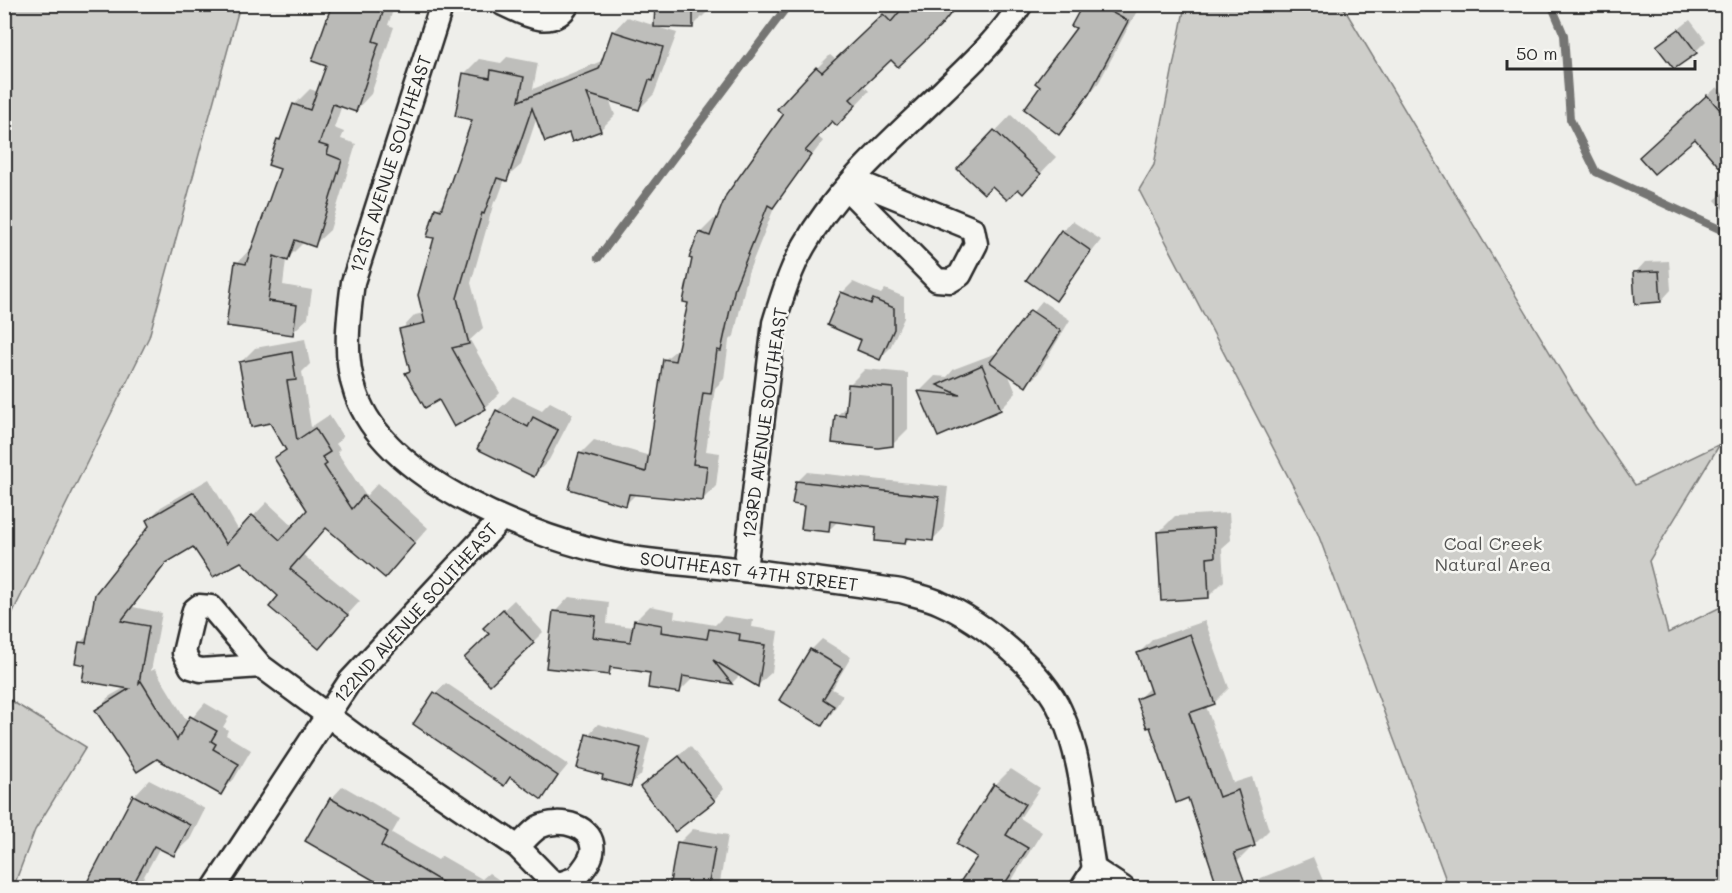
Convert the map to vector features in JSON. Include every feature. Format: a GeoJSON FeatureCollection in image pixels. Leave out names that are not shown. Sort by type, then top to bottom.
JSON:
{"type":"FeatureCollection","features":[{"type":"Feature","properties":{"kind":"street","name":"121ST AVENUE SOUTHEAST"},"geometry":{"type":"LineString","coordinates":[[347,325],[353,282],[442,4]]}},
{"type":"Feature","properties":{"kind":"street"},"geometry":{"type":"LineString","coordinates":[[503,4],[540,20],[556,16],[568,4]]}},
{"type":"Feature","properties":{"kind":"street","name":"123RD AVENUE SOUTHEAST"},"geometry":{"type":"LineString","coordinates":[[745,570],[774,323],[785,287],[803,246],[850,184],[990,46],[1021,4]]}},
{"type":"Feature","properties":{"kind":"street"},"geometry":{"type":"LineString","coordinates":[[850,184],[973,229],[976,244],[960,275],[950,281],[937,280],[850,184]]}},
{"type":"Feature","properties":{"kind":"street","name":"SOUTHEAST 47TH STREET"},"geometry":{"type":"LineString","coordinates":[[347,325],[348,365],[356,396],[368,420],[395,452],[430,479],[501,519],[567,542],[622,556],[900,591],[940,603],[977,624],[1011,650],[1061,710],[1075,754],[1094,869]]}},
{"type":"Feature","properties":{"kind":"street","name":"122ND AVENUE SOUTHEAST"},"geometry":{"type":"LineString","coordinates":[[214,888],[326,713],[377,650],[501,519]]}},
{"type":"Feature","properties":{"kind":"street"},"geometry":{"type":"LineString","coordinates":[[261,666],[393,762],[518,847]]}},
{"type":"Feature","properties":{"kind":"street"},"geometry":{"type":"LineString","coordinates":[[1082,888],[1094,869],[1123,888]]}},
{"type":"Feature","properties":{"kind":"green space"},"geometry":{"type":"Polygon","coordinates":[[[5,4],[240,5],[149,337],[5,628],[5,4]]]}},
{"type":"Feature","properties":{"kind":"green space","name":"Coal Creek Natural Area"},"geometry":{"type":"Polygon","coordinates":[[[1185,5],[1342,5],[1586,413],[1635,485],[1720,444],[1649,561],[1668,633],[1727,604],[1727,888],[1449,888],[1318,534],[1139,190],[1154,165],[1185,5]]]}},
{"type":"Feature","properties":{"kind":"green space"},"geometry":{"type":"Polygon","coordinates":[[[5,697],[86,747],[35,830],[13,888],[4,888],[5,697]]]}},
{"type":"Feature","properties":{"kind":"building"},"geometry":{"type":"Polygon","coordinates":[[[332,4],[386,4],[373,41],[379,43],[356,112],[333,104],[319,144],[329,147],[327,154],[342,160],[315,247],[295,240],[288,261],[274,256],[268,301],[297,305],[293,335],[226,326],[235,262],[246,264],[280,169],[268,165],[277,139],[280,140],[293,104],[310,110],[326,66],[312,61],[332,4]]]}},
{"type":"Feature","properties":{"kind":"building"},"geometry":{"type":"Polygon","coordinates":[[[655,4],[693,4],[693,28],[654,27],[655,4]]]}},
{"type":"Feature","properties":{"kind":"building"},"geometry":{"type":"Polygon","coordinates":[[[906,4],[958,4],[940,27],[898,67],[891,60],[850,99],[856,105],[837,126],[832,121],[805,151],[811,155],[773,208],[768,205],[735,287],[721,351],[717,350],[711,394],[703,393],[693,464],[707,466],[703,501],[629,494],[626,506],[569,489],[579,453],[646,472],[663,359],[675,361],[688,303],[683,302],[692,259],[689,258],[699,232],[710,236],[726,195],[783,115],[777,109],[816,67],[822,72],[883,14],[891,22],[906,4]]]}},
{"type":"Feature","properties":{"kind":"building"},"geometry":{"type":"Polygon","coordinates":[[[1083,4],[1096,4],[1128,21],[1089,94],[1059,135],[1024,109],[1040,87],[1035,83],[1076,28],[1071,26],[1083,4]]]}},
{"type":"Feature","properties":{"kind":"building"},"geometry":{"type":"Polygon","coordinates":[[[1679,29],[1697,53],[1674,69],[1656,46],[1679,29]]]}},
{"type":"Feature","properties":{"kind":"building"},"geometry":{"type":"Polygon","coordinates":[[[612,31],[663,47],[653,81],[649,80],[639,110],[587,94],[601,131],[572,142],[569,133],[545,142],[532,108],[507,181],[497,178],[484,214],[482,213],[457,298],[469,344],[452,348],[486,409],[454,427],[439,400],[425,408],[405,373],[410,371],[399,329],[425,323],[418,295],[434,238],[427,237],[435,208],[441,210],[472,120],[455,116],[463,73],[490,78],[491,70],[524,77],[519,101],[599,69],[612,31]]]}},
{"type":"Feature","properties":{"kind":"building"},"geometry":{"type":"Polygon","coordinates":[[[1707,95],[1728,119],[1728,177],[1695,139],[1654,174],[1639,157],[1707,95]]]}},
{"type":"Feature","properties":{"kind":"building"},"geometry":{"type":"Polygon","coordinates":[[[994,130],[1041,174],[1023,194],[1018,189],[1007,200],[992,186],[984,194],[957,169],[994,130]]]}},
{"type":"Feature","properties":{"kind":"building"},"geometry":{"type":"Polygon","coordinates":[[[1061,230],[1091,251],[1056,301],[1026,280],[1061,230]]]}},
{"type":"Feature","properties":{"kind":"building"},"geometry":{"type":"Polygon","coordinates":[[[1659,271],[1661,302],[1635,304],[1633,272],[1659,271]]]}},
{"type":"Feature","properties":{"kind":"building"},"geometry":{"type":"Polygon","coordinates":[[[841,292],[871,304],[873,299],[894,308],[894,329],[880,360],[857,350],[861,340],[827,325],[841,292]]]}},
{"type":"Feature","properties":{"kind":"building"},"geometry":{"type":"Polygon","coordinates":[[[1030,310],[1061,331],[1026,387],[990,362],[1030,310]]]}},
{"type":"Feature","properties":{"kind":"building"},"geometry":{"type":"Polygon","coordinates":[[[292,352],[296,380],[287,381],[297,440],[315,428],[330,452],[322,457],[327,464],[324,466],[352,509],[363,496],[415,543],[385,578],[326,528],[290,569],[348,615],[319,649],[269,607],[278,596],[241,562],[213,577],[193,547],[166,563],[121,621],[149,626],[139,683],[141,681],[177,740],[190,716],[217,731],[211,741],[216,744],[213,749],[239,764],[221,795],[157,759],[137,772],[95,710],[129,689],[82,681],[85,665],[75,663],[79,642],[86,643],[95,594],[149,526],[146,520],[194,492],[226,544],[252,515],[280,540],[307,510],[274,458],[286,450],[270,423],[251,427],[239,362],[292,352]]]}},
{"type":"Feature","properties":{"kind":"building"},"geometry":{"type":"Polygon","coordinates":[[[982,365],[1001,410],[938,437],[918,391],[960,395],[937,385],[982,365]]]}},
{"type":"Feature","properties":{"kind":"building"},"geometry":{"type":"Polygon","coordinates":[[[848,384],[893,388],[893,446],[878,448],[832,443],[835,415],[845,416],[848,384]]]}},
{"type":"Feature","properties":{"kind":"building"},"geometry":{"type":"Polygon","coordinates":[[[496,410],[528,427],[533,417],[558,430],[534,477],[477,449],[496,410]]]}},
{"type":"Feature","properties":{"kind":"building"},"geometry":{"type":"Polygon","coordinates":[[[796,481],[939,497],[933,541],[906,538],[905,544],[875,541],[876,527],[830,521],[829,532],[801,529],[804,506],[792,504],[796,481]]]}},
{"type":"Feature","properties":{"kind":"building"},"geometry":{"type":"Polygon","coordinates":[[[1214,528],[1215,557],[1207,558],[1209,598],[1161,601],[1157,532],[1214,528]]]}},
{"type":"Feature","properties":{"kind":"building"},"geometry":{"type":"Polygon","coordinates":[[[503,609],[534,643],[490,685],[464,658],[489,634],[483,628],[503,609]]]}},
{"type":"Feature","properties":{"kind":"building"},"geometry":{"type":"Polygon","coordinates":[[[553,611],[596,616],[593,637],[630,642],[634,620],[662,625],[661,632],[707,639],[709,629],[740,634],[739,641],[765,645],[758,687],[713,660],[732,684],[683,676],[680,693],[648,688],[650,673],[610,667],[609,675],[546,668],[553,611]]]}},
{"type":"Feature","properties":{"kind":"building"},"geometry":{"type":"Polygon","coordinates":[[[1190,634],[1215,704],[1189,713],[1219,797],[1238,790],[1255,846],[1234,853],[1247,888],[1218,888],[1188,798],[1176,803],[1150,727],[1147,728],[1136,699],[1151,693],[1137,653],[1190,634]]]}},
{"type":"Feature","properties":{"kind":"building"},"geometry":{"type":"Polygon","coordinates":[[[810,649],[842,668],[823,699],[834,706],[822,726],[779,700],[810,649]]]}},
{"type":"Feature","properties":{"kind":"building"},"geometry":{"type":"Polygon","coordinates":[[[434,692],[558,776],[542,800],[510,777],[504,786],[413,724],[434,692]]]}},
{"type":"Feature","properties":{"kind":"building"},"geometry":{"type":"Polygon","coordinates":[[[586,734],[641,748],[631,787],[602,779],[603,775],[577,768],[586,734]]]}},
{"type":"Feature","properties":{"kind":"building"},"geometry":{"type":"Polygon","coordinates":[[[679,756],[715,801],[675,832],[640,787],[679,756]]]}},
{"type":"Feature","properties":{"kind":"building"},"geometry":{"type":"Polygon","coordinates":[[[994,784],[1025,804],[1006,835],[1028,848],[1002,888],[956,888],[977,857],[956,844],[994,784]]]}},
{"type":"Feature","properties":{"kind":"building"},"geometry":{"type":"Polygon","coordinates":[[[133,795],[190,825],[174,856],[154,846],[131,888],[84,888],[133,795]]]}},
{"type":"Feature","properties":{"kind":"building"},"geometry":{"type":"Polygon","coordinates":[[[330,798],[388,832],[381,846],[452,888],[387,888],[305,841],[330,798]]]}},
{"type":"Feature","properties":{"kind":"building"},"geometry":{"type":"Polygon","coordinates":[[[677,842],[715,848],[708,888],[669,888],[677,842]]]}},
{"type":"Feature","properties":{"kind":"waterway"},"geometry":{"type":"LineString","coordinates":[[598,258],[789,4]]}},
{"type":"Feature","properties":{"kind":"waterway"},"geometry":{"type":"LineString","coordinates":[[1551,4],[1564,35],[1570,119],[1596,172],[1728,233]]}}]}
